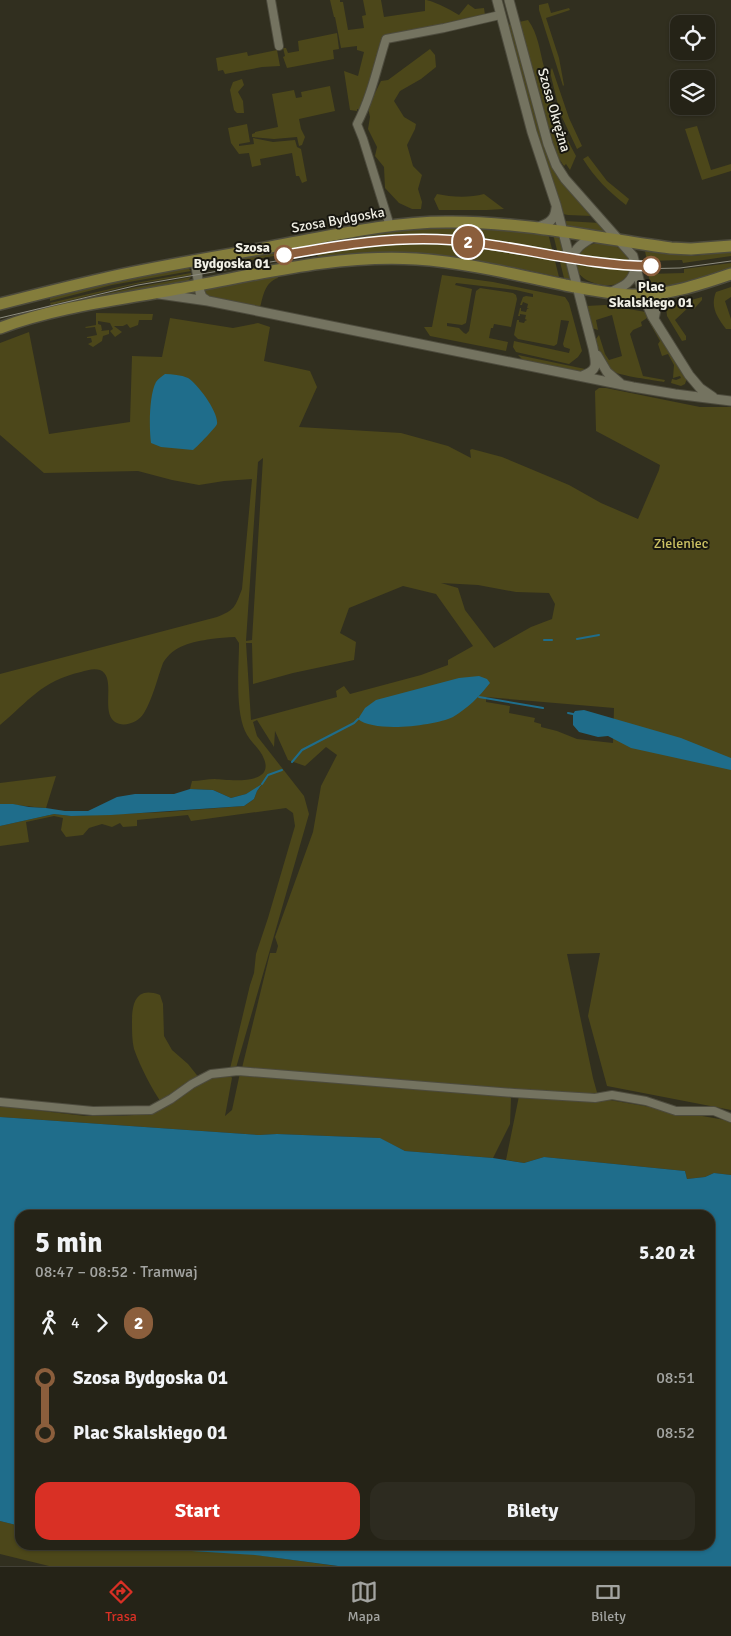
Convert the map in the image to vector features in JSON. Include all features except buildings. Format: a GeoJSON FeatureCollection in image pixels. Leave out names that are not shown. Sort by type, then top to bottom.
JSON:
{"type":"FeatureCollection","features":[{"type":"Feature","properties":{"kind":"main road","name":"Szosa Bydgoska"},"geometry":{"type":"LineString","coordinates":[[0,304],[107,278],[195,260],[390,226],[459,222],[498,223],[596,236]]}},
{"type":"Feature","properties":{"kind":"main road"},"geometry":{"type":"LineString","coordinates":[[596,236],[691,249],[731,246]]}},
{"type":"Feature","properties":{"kind":"main road"},"geometry":{"type":"LineString","coordinates":[[0,328],[48,314],[332,261],[387,258],[444,262],[578,288],[609,293],[643,295],[702,284],[731,274]]}},
{"type":"Feature","properties":{"kind":"street"},"geometry":{"type":"LineString","coordinates":[[271,0],[280,46]]}},
{"type":"Feature","properties":{"kind":"street","name":"Szosa Okrężna"},"geometry":{"type":"LineString","coordinates":[[497,0],[532,132],[556,205],[593,348]]}},
{"type":"Feature","properties":{"kind":"street","name":"Szosa Okrężna"},"geometry":{"type":"LineString","coordinates":[[509,0],[554,160],[569,184],[630,252],[635,260],[643,295],[654,319],[700,388],[718,399]]}},
{"type":"Feature","properties":{"kind":"street"},"geometry":{"type":"LineString","coordinates":[[390,226],[362,134],[357,124],[367,105],[386,39],[500,15]]}},
{"type":"Feature","properties":{"kind":"street"},"geometry":{"type":"LineString","coordinates":[[537,228],[550,222],[556,205]]}},
{"type":"Feature","properties":{"kind":"street"},"geometry":{"type":"LineString","coordinates":[[572,266],[574,253],[578,247],[596,236]]}},
{"type":"Feature","properties":{"kind":"street"},"geometry":{"type":"LineString","coordinates":[[195,260],[202,297],[208,301]]}},
{"type":"Feature","properties":{"kind":"street"},"geometry":{"type":"LineString","coordinates":[[609,293],[627,284],[632,278],[635,260]]}},
{"type":"Feature","properties":{"kind":"street"},"geometry":{"type":"LineString","coordinates":[[654,319],[658,305],[666,292]]}},
{"type":"Feature","properties":{"kind":"street"},"geometry":{"type":"LineString","coordinates":[[154,293],[208,301],[621,384],[675,394],[731,400]]}},
{"type":"Feature","properties":{"kind":"street"},"geometry":{"type":"LineString","coordinates":[[582,376],[589,374],[594,369],[593,348]]}},
{"type":"Feature","properties":{"kind":"street"},"geometry":{"type":"LineString","coordinates":[[593,348],[603,367],[621,384]]}},
{"type":"Feature","properties":{"kind":"street"},"geometry":{"type":"LineString","coordinates":[[675,394],[687,387],[689,374]]}},
{"type":"Feature","properties":{"kind":"street"},"geometry":{"type":"LineString","coordinates":[[0,1102],[93,1111],[151,1110],[211,1074],[238,1071],[514,1093],[595,1098],[612,1095],[646,1101],[676,1111],[714,1111],[731,1118]]}},
{"type":"Feature","properties":{"kind":"green space"},"geometry":{"type":"Polygon","coordinates":[[[330,0],[340,0],[340,2],[343,2],[348,30],[364,28],[362,16],[366,15],[363,0],[381,0],[384,17],[425,11],[425,0],[447,8],[459,15],[468,4],[475,9],[484,8],[485,15],[389,37],[362,110],[357,109],[357,111],[350,110],[344,71],[358,76],[364,52],[357,50],[357,46],[341,48],[330,0]]]}},
{"type":"Feature","properties":{"kind":"green space"},"geometry":{"type":"Polygon","coordinates":[[[548,3],[551,13],[569,8],[570,10],[546,18],[559,58],[563,86],[539,10],[539,5],[548,3]]]}},
{"type":"Feature","properties":{"kind":"green space"},"geometry":{"type":"Polygon","coordinates":[[[528,20],[538,43],[549,92],[561,125],[576,156],[570,170],[566,164],[564,166],[555,153],[519,22],[528,20]]]}},
{"type":"Feature","properties":{"kind":"green space"},"geometry":{"type":"Polygon","coordinates":[[[511,24],[549,160],[569,190],[593,216],[563,214],[541,146],[507,25],[511,24]]]}},
{"type":"Feature","properties":{"kind":"green space"},"geometry":{"type":"Polygon","coordinates":[[[337,33],[339,49],[333,50],[334,59],[287,68],[283,57],[285,56],[283,48],[286,48],[288,53],[299,51],[298,41],[337,33]]]}},
{"type":"Feature","properties":{"kind":"green space"},"geometry":{"type":"Polygon","coordinates":[[[430,49],[435,55],[436,67],[421,79],[400,91],[394,101],[404,117],[416,124],[407,145],[413,166],[422,175],[418,189],[422,202],[421,209],[412,209],[399,203],[385,188],[384,167],[375,156],[377,147],[368,129],[370,117],[368,107],[381,81],[388,80],[430,49]]]}},
{"type":"Feature","properties":{"kind":"green space"},"geometry":{"type":"Polygon","coordinates":[[[277,50],[280,66],[262,67],[225,74],[223,70],[218,71],[216,58],[247,52],[248,56],[277,50]]]}},
{"type":"Feature","properties":{"kind":"green space"},"geometry":{"type":"Polygon","coordinates":[[[552,68],[569,118],[582,146],[577,149],[560,113],[550,72],[552,68]]]}},
{"type":"Feature","properties":{"kind":"green space"},"geometry":{"type":"Polygon","coordinates":[[[242,79],[244,85],[238,92],[243,101],[244,113],[237,113],[234,110],[230,90],[233,82],[242,79]]]}},
{"type":"Feature","properties":{"kind":"green space"},"geometry":{"type":"Polygon","coordinates":[[[330,86],[335,111],[299,119],[305,137],[302,145],[299,146],[297,137],[274,139],[252,137],[252,134],[255,132],[278,127],[272,94],[294,90],[296,98],[302,97],[301,92],[330,86]]]}},
{"type":"Feature","properties":{"kind":"green space"},"geometry":{"type":"Polygon","coordinates":[[[247,124],[250,142],[239,144],[239,146],[254,144],[253,138],[273,142],[295,140],[297,147],[301,149],[307,181],[302,183],[299,176],[296,176],[292,153],[260,159],[261,165],[252,167],[249,153],[239,154],[231,143],[228,128],[247,124]]]}},
{"type":"Feature","properties":{"kind":"green space"},"geometry":{"type":"Polygon","coordinates":[[[697,126],[711,170],[731,164],[731,171],[702,180],[685,129],[697,126]]]}},
{"type":"Feature","properties":{"kind":"green space"},"geometry":{"type":"Polygon","coordinates":[[[588,156],[607,181],[629,199],[626,205],[592,172],[583,159],[588,156]]]}},
{"type":"Feature","properties":{"kind":"green space"},"geometry":{"type":"Polygon","coordinates":[[[437,194],[460,197],[484,194],[504,209],[439,210],[434,199],[437,194]]]}},
{"type":"Feature","properties":{"kind":"green space"},"geometry":{"type":"Polygon","coordinates":[[[565,221],[600,223],[608,233],[567,227],[565,221]]]}},
{"type":"Feature","properties":{"kind":"green space"},"geometry":{"type":"Polygon","coordinates":[[[443,225],[548,233],[559,277],[469,259],[399,254],[360,256],[280,265],[318,258],[315,245],[278,251],[384,231],[443,225]]]}},
{"type":"Feature","properties":{"kind":"green space"},"geometry":{"type":"Polygon","coordinates":[[[553,234],[560,235],[572,280],[564,278],[553,234]]]}},
{"type":"Feature","properties":{"kind":"green space"},"geometry":{"type":"Polygon","coordinates":[[[598,243],[617,247],[625,251],[632,268],[626,280],[618,284],[596,284],[579,273],[575,264],[578,254],[586,246],[598,243]]]}},
{"type":"Feature","properties":{"kind":"green space"},"geometry":{"type":"Polygon","coordinates":[[[645,251],[694,256],[731,251],[731,256],[683,263],[682,260],[647,261],[645,251]]]}},
{"type":"Feature","properties":{"kind":"green space"},"geometry":{"type":"Polygon","coordinates":[[[273,252],[274,256],[200,269],[204,263],[273,252]]]}},
{"type":"Feature","properties":{"kind":"green space"},"geometry":{"type":"Polygon","coordinates":[[[731,263],[731,270],[703,279],[652,290],[648,274],[684,273],[684,269],[731,263]]]}},
{"type":"Feature","properties":{"kind":"green space"},"geometry":{"type":"Polygon","coordinates":[[[187,267],[191,271],[112,285],[50,301],[50,297],[111,280],[187,267]]]}},
{"type":"Feature","properties":{"kind":"green space"},"geometry":{"type":"Polygon","coordinates":[[[191,273],[191,275],[136,284],[51,305],[50,303],[136,283],[191,273]]]}},
{"type":"Feature","properties":{"kind":"green space"},"geometry":{"type":"Polygon","coordinates":[[[277,275],[278,278],[267,286],[260,308],[205,296],[203,289],[277,275]]]}},
{"type":"Feature","properties":{"kind":"green space"},"geometry":{"type":"Polygon","coordinates":[[[442,275],[493,282],[565,297],[569,303],[582,351],[569,364],[516,352],[513,347],[514,341],[569,353],[570,349],[564,347],[563,344],[569,321],[561,320],[557,344],[554,346],[518,339],[514,335],[517,320],[524,323],[527,320],[525,319],[526,315],[520,314],[518,316],[520,308],[521,311],[526,312],[529,309],[527,308],[528,304],[523,302],[520,305],[523,297],[533,297],[533,294],[516,290],[456,283],[455,285],[472,289],[466,323],[462,325],[447,323],[447,326],[459,328],[466,334],[469,331],[476,291],[480,288],[516,295],[517,299],[511,327],[494,324],[489,338],[508,342],[506,351],[430,336],[424,327],[432,327],[442,275]]]}},
{"type":"Feature","properties":{"kind":"green space"},"geometry":{"type":"Polygon","coordinates":[[[191,277],[186,283],[51,306],[127,289],[191,277]]]}},
{"type":"Feature","properties":{"kind":"green space"},"geometry":{"type":"Polygon","coordinates":[[[731,287],[731,297],[725,301],[731,319],[731,329],[726,329],[715,312],[714,297],[716,292],[731,287]]]}},
{"type":"Feature","properties":{"kind":"green space"},"geometry":{"type":"Polygon","coordinates":[[[702,297],[702,300],[694,309],[690,306],[675,320],[686,336],[686,340],[682,341],[667,316],[666,307],[702,297]]]}},
{"type":"Feature","properties":{"kind":"green space"},"geometry":{"type":"Polygon","coordinates":[[[605,305],[646,312],[687,378],[685,384],[681,386],[671,383],[672,379],[681,378],[680,376],[673,378],[674,365],[668,354],[662,356],[658,344],[660,341],[647,318],[641,322],[642,326],[633,330],[630,334],[643,376],[665,380],[664,382],[622,375],[612,371],[601,357],[595,340],[599,335],[609,360],[622,356],[612,315],[596,320],[598,330],[592,328],[586,306],[605,305]]]}},
{"type":"Feature","properties":{"kind":"green space"},"geometry":{"type":"Polygon","coordinates":[[[96,313],[153,314],[152,320],[139,320],[138,325],[130,328],[127,324],[114,326],[122,332],[115,337],[110,331],[113,329],[110,323],[98,321],[98,324],[101,325],[101,331],[109,330],[109,334],[103,336],[102,341],[93,347],[88,344],[92,342],[91,338],[87,337],[97,335],[95,327],[85,327],[96,325],[96,313]]]}},
{"type":"Feature","properties":{"kind":"green space","name":"Zieleniec"},"geometry":{"type":"Polygon","coordinates":[[[170,318],[233,328],[258,323],[270,327],[264,361],[310,371],[317,387],[299,427],[401,433],[448,446],[471,458],[470,450],[472,449],[502,457],[569,485],[601,503],[638,519],[660,465],[596,431],[595,391],[599,388],[606,388],[700,407],[731,407],[731,1110],[607,1086],[588,1016],[600,953],[567,954],[598,1096],[242,1068],[270,953],[276,953],[278,946],[275,937],[313,832],[321,786],[337,755],[326,747],[305,766],[288,760],[275,731],[274,747],[257,720],[253,722],[257,736],[304,796],[309,814],[236,1068],[229,1073],[254,973],[256,954],[295,826],[293,813],[286,808],[191,821],[188,815],[137,820],[137,826],[123,827],[120,823],[112,827],[102,824],[89,828],[83,835],[66,837],[61,830],[63,818],[54,816],[26,822],[29,842],[0,846],[0,826],[54,814],[71,816],[166,812],[244,806],[254,799],[261,786],[246,794],[231,798],[213,790],[190,789],[192,781],[248,779],[263,774],[266,768],[262,755],[247,735],[242,722],[238,688],[239,643],[235,637],[197,641],[184,645],[172,652],[163,663],[144,713],[139,719],[131,723],[119,724],[111,717],[105,674],[95,669],[67,676],[45,686],[0,725],[0,674],[217,617],[231,610],[238,600],[242,589],[252,479],[199,485],[138,471],[44,473],[0,435],[0,343],[29,332],[49,434],[130,422],[132,356],[162,357],[170,318]],[[263,458],[258,462],[246,641],[252,640],[263,458]],[[441,583],[458,588],[465,610],[494,648],[531,627],[552,619],[555,604],[549,593],[516,592],[478,585],[441,583]],[[403,586],[349,608],[340,633],[356,642],[354,660],[253,684],[252,643],[246,643],[251,720],[337,697],[336,691],[344,686],[350,694],[421,675],[448,665],[448,660],[473,646],[436,594],[403,586]],[[486,697],[486,702],[510,706],[509,713],[535,718],[534,722],[541,724],[541,727],[577,739],[613,743],[614,708],[486,697]]]}},
{"type":"Feature","properties":{"kind":"green space"},"geometry":{"type":"Polygon","coordinates":[[[518,355],[590,370],[584,372],[524,361],[518,355]]]}},
{"type":"Feature","properties":{"kind":"green space"},"geometry":{"type":"Polygon","coordinates":[[[56,776],[46,808],[0,804],[0,783],[56,776]]]}},
{"type":"Feature","properties":{"kind":"green space"},"geometry":{"type":"Polygon","coordinates":[[[146,993],[160,995],[163,1004],[164,1036],[172,1050],[188,1064],[200,1079],[229,1073],[232,1078],[225,1116],[232,1110],[240,1073],[509,1096],[511,1098],[510,1124],[493,1158],[405,1151],[379,1138],[259,1135],[0,1117],[0,1106],[85,1116],[122,1116],[146,1114],[163,1105],[154,1092],[133,1046],[133,1008],[137,998],[146,993]]]}},
{"type":"Feature","properties":{"kind":"green space"},"geometry":{"type":"Polygon","coordinates":[[[519,1096],[604,1099],[731,1121],[731,1175],[714,1173],[705,1177],[687,1179],[685,1171],[544,1157],[524,1163],[506,1160],[519,1096]]]}},
{"type":"Feature","properties":{"kind":"green space"},"geometry":{"type":"Polygon","coordinates":[[[0,1521],[15,1525],[15,1550],[182,1550],[250,1554],[336,1566],[49,1566],[0,1554],[0,1521]]]}},
{"type":"Feature","properties":{"kind":"water"},"geometry":{"type":"Polygon","coordinates":[[[165,374],[182,376],[192,381],[202,392],[215,413],[217,419],[216,426],[193,450],[161,447],[151,443],[152,395],[156,382],[165,374]]]}},
{"type":"Feature","properties":{"kind":"water"},"geometry":{"type":"Polygon","coordinates":[[[479,676],[487,679],[490,683],[477,698],[453,717],[432,723],[404,727],[377,726],[358,719],[365,708],[376,700],[459,678],[479,676]]]}},
{"type":"Feature","properties":{"kind":"water"},"geometry":{"type":"Polygon","coordinates":[[[584,710],[681,738],[731,758],[731,770],[631,748],[608,736],[598,737],[579,732],[573,725],[573,714],[575,711],[584,710]]]}},
{"type":"Feature","properties":{"kind":"water"},"geometry":{"type":"Polygon","coordinates":[[[262,784],[254,799],[244,806],[111,815],[71,816],[54,814],[0,826],[0,804],[65,811],[88,811],[117,797],[135,794],[174,794],[190,789],[213,790],[231,798],[246,794],[262,784]]]}},
{"type":"Feature","properties":{"kind":"water"},"geometry":{"type":"Polygon","coordinates":[[[0,1117],[259,1135],[380,1138],[405,1151],[493,1158],[524,1163],[544,1157],[685,1171],[687,1179],[705,1177],[714,1173],[731,1175],[731,1566],[338,1566],[255,1555],[176,1550],[715,1550],[715,1210],[15,1210],[15,1525],[0,1521],[0,1117]]]}},
{"type":"Feature","properties":{"kind":"waterway"},"geometry":{"type":"LineString","coordinates":[[577,639],[599,635]]}},
{"type":"Feature","properties":{"kind":"waterway"},"geometry":{"type":"LineString","coordinates":[[544,640],[552,640]]}},
{"type":"Feature","properties":{"kind":"waterway"},"geometry":{"type":"LineString","coordinates":[[479,697],[543,708]]}},
{"type":"Feature","properties":{"kind":"waterway"},"geometry":{"type":"LineString","coordinates":[[568,713],[573,714]]}},
{"type":"Feature","properties":{"kind":"waterway"},"geometry":{"type":"LineString","coordinates":[[292,762],[302,750],[354,723],[358,719]]}},
{"type":"Feature","properties":{"kind":"waterway"},"geometry":{"type":"LineString","coordinates":[[262,784],[268,775],[282,770]]}},
{"type":"Feature","properties":{"kind":"tram line","name":"2"},"geometry":{"type":"LineString","coordinates":[[284,255],[371,241],[410,238],[472,242],[616,264],[651,266]]}},
{"type":"Feature","properties":{"kind":"tram line"},"geometry":{"type":"LineString","coordinates":[[0,318],[138,285],[390,243],[452,244],[593,265],[635,269],[680,268],[731,261]]}},
{"type":"Feature","properties":{"kind":"place","name":"Szosa Bydgoska 01"},"geometry":{"type":"Point","coordinates":[284,255]}},
{"type":"Feature","properties":{"kind":"place","name":"Plac Skalskiego 01"},"geometry":{"type":"Point","coordinates":[651,266]}}]}
